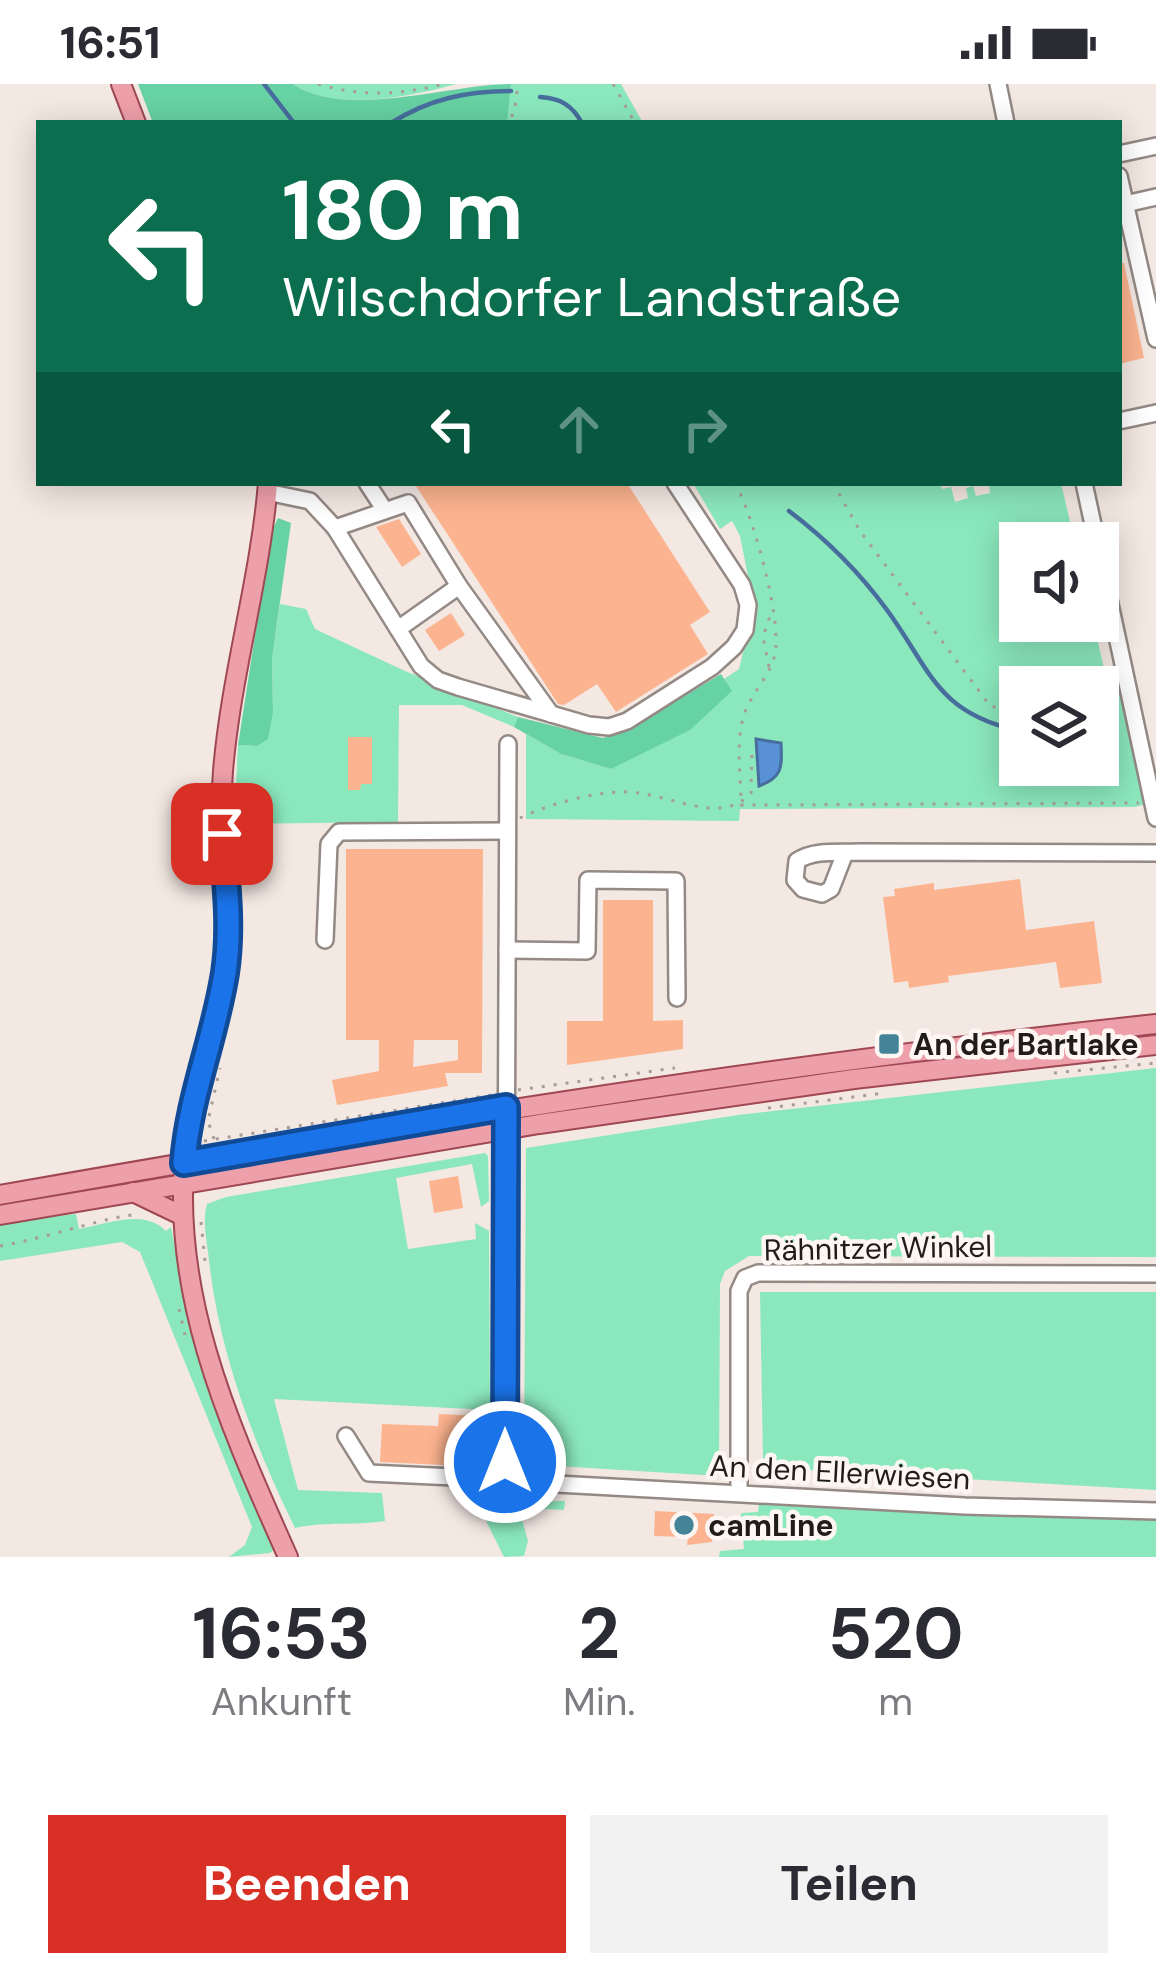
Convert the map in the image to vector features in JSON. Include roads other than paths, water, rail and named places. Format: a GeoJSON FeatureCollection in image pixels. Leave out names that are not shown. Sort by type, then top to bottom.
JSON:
{"type":"FeatureCollection","features":[{"type":"Feature","properties":{"kind":"main road"},"geometry":{"type":"LineString","coordinates":[[121,84],[135,120]]}},
{"type":"Feature","properties":{"kind":"main road"},"geometry":{"type":"LineString","coordinates":[[268,488],[223,772],[228,950],[185,1164],[192,1215],[193,1304],[209,1364],[246,1463],[288,1557]]}},
{"type":"Feature","properties":{"kind":"main road"},"geometry":{"type":"LineString","coordinates":[[0,1195],[506,1107],[1156,1024]]}},
{"type":"Feature","properties":{"kind":"main road"},"geometry":{"type":"LineString","coordinates":[[0,1215],[133,1192],[185,1164],[506,1130],[854,1079],[1156,1045]]}},
{"type":"Feature","properties":{"kind":"main road"},"geometry":{"type":"LineString","coordinates":[[133,1192],[192,1215]]}},
{"type":"Feature","properties":{"kind":"street"},"geometry":{"type":"LineString","coordinates":[[998,84],[1005,120]]}},
{"type":"Feature","properties":{"kind":"street"},"geometry":{"type":"LineString","coordinates":[[1122,153],[1156,146]]}},
{"type":"Feature","properties":{"kind":"street"},"geometry":{"type":"LineString","coordinates":[[1122,190],[1156,339]]}},
{"type":"Feature","properties":{"kind":"street"},"geometry":{"type":"LineString","coordinates":[[1125,204],[1156,197]]}},
{"type":"Feature","properties":{"kind":"street"},"geometry":{"type":"LineString","coordinates":[[1122,420],[1156,413]]}},
{"type":"Feature","properties":{"kind":"street"},"geometry":{"type":"LineString","coordinates":[[369,486],[384,509]]}},
{"type":"Feature","properties":{"kind":"street"},"geometry":{"type":"LineString","coordinates":[[268,488],[310,501],[335,528],[421,666],[438,680],[552,716],[609,727],[627,721],[712,667],[746,630],[748,605],[742,585],[677,486]]}},
{"type":"Feature","properties":{"kind":"street"},"geometry":{"type":"LineString","coordinates":[[1085,486],[1092,522]]}},
{"type":"Feature","properties":{"kind":"street"},"geometry":{"type":"LineString","coordinates":[[335,528],[408,502],[459,586],[552,716]]}},
{"type":"Feature","properties":{"kind":"street"},"geometry":{"type":"LineString","coordinates":[[398,629],[459,586]]}},
{"type":"Feature","properties":{"kind":"street"},"geometry":{"type":"LineString","coordinates":[[1117,642],[1154,809]]}},
{"type":"Feature","properties":{"kind":"street"},"geometry":{"type":"LineString","coordinates":[[508,744],[505,1462],[515,1479]]}},
{"type":"Feature","properties":{"kind":"street"},"geometry":{"type":"LineString","coordinates":[[325,940],[329,844],[339,832],[507,828]]}},
{"type":"Feature","properties":{"kind":"street"},"geometry":{"type":"LineString","coordinates":[[845,853],[1156,853]]}},
{"type":"Feature","properties":{"kind":"street"},"geometry":{"type":"LineString","coordinates":[[507,950],[587,951],[588,880],[676,881],[676,998]]}},
{"type":"Feature","properties":{"kind":"street","name":"Rähnitzer Winkel"},"geometry":{"type":"LineString","coordinates":[[739,1493],[739,1291],[745,1278],[758,1273],[1156,1274]]}},
{"type":"Feature","properties":{"kind":"street","name":"An den Ellerwiesen"},"geometry":{"type":"LineString","coordinates":[[346,1436],[369,1474],[965,1506],[1156,1511]]}},
{"type":"Feature","properties":{"kind":"water"},"geometry":{"type":"Polygon","coordinates":[[[756,739],[781,743],[779,770],[759,786],[756,739]]]}},
{"type":"Feature","properties":{"kind":"waterway"},"geometry":{"type":"LineString","coordinates":[[264,84],[292,120]]}},
{"type":"Feature","properties":{"kind":"waterway"},"geometry":{"type":"LineString","coordinates":[[397,120],[449,98],[511,91]]}},
{"type":"Feature","properties":{"kind":"waterway"},"geometry":{"type":"LineString","coordinates":[[540,97],[565,104],[580,120]]}},
{"type":"Feature","properties":{"kind":"waterway"},"geometry":{"type":"LineString","coordinates":[[789,511],[866,583],[953,701],[999,725]]}},
{"type":"Feature","properties":{"kind":"place","name":"An der Bartlake"},"geometry":{"type":"Point","coordinates":[889,1044]}},
{"type":"Feature","properties":{"kind":"place","name":"camLine"},"geometry":{"type":"Point","coordinates":[684,1525]}}]}
